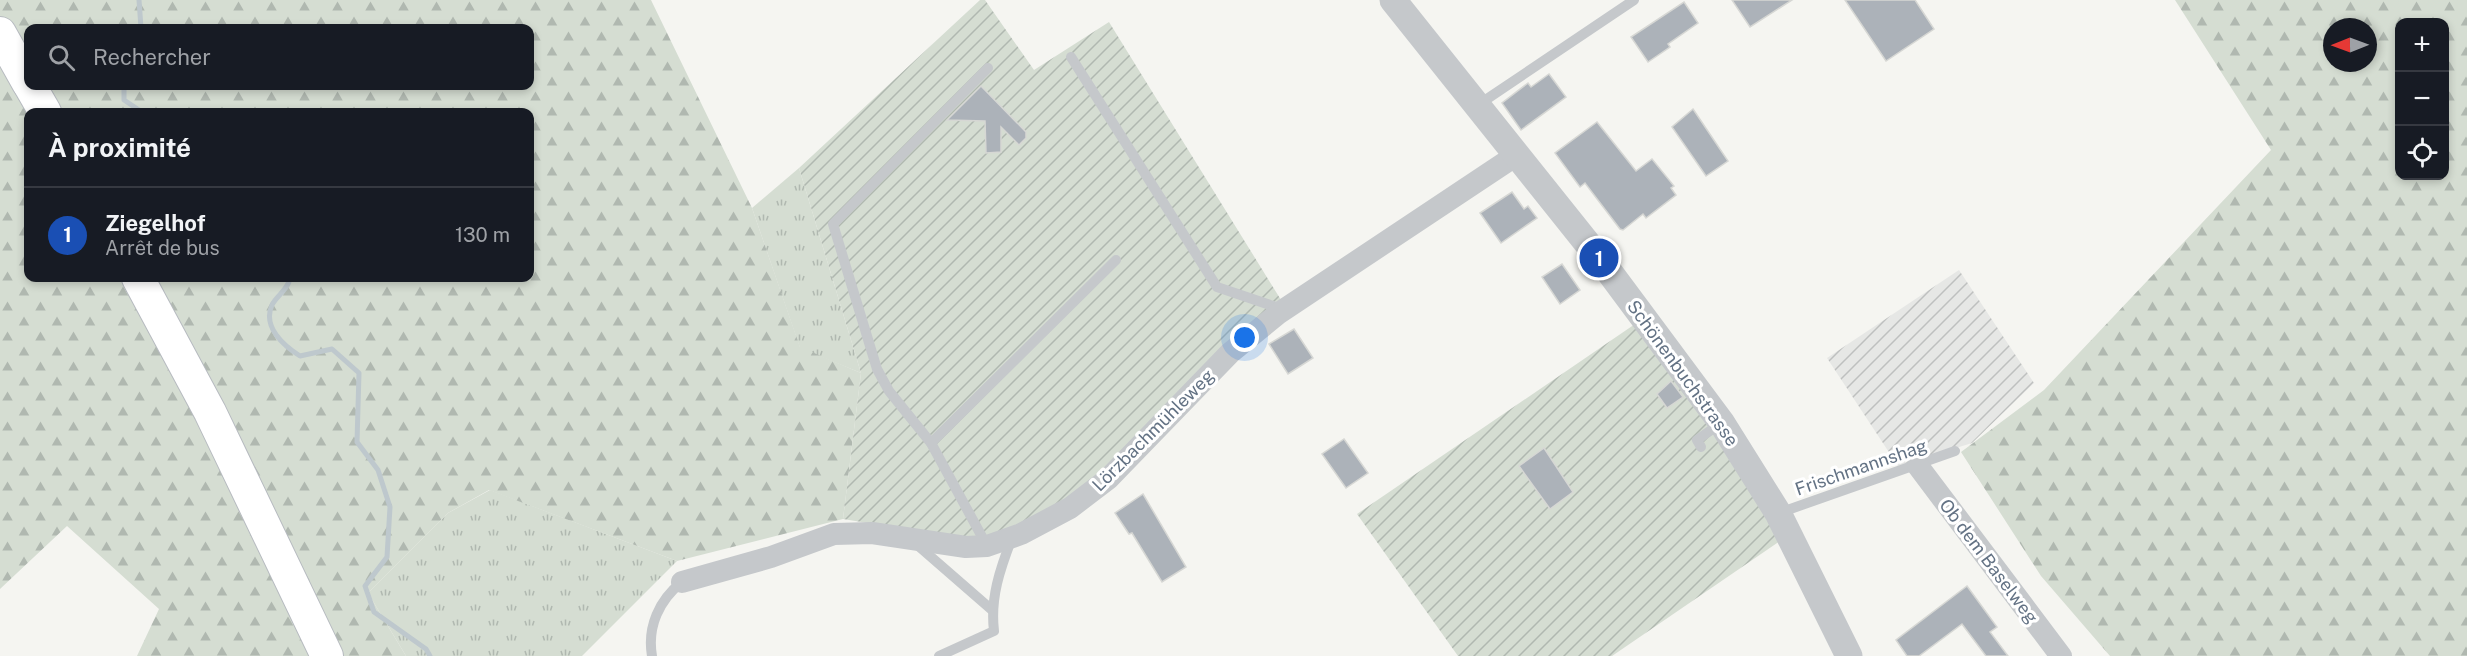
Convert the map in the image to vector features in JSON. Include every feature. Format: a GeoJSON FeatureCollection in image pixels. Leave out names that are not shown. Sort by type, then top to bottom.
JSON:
{"type":"FeatureCollection","features":[{"type":"Feature","properties":{"kind":"main road"},"geometry":{"type":"LineString","coordinates":[[0,33],[24,75]]}},
{"type":"Feature","properties":{"kind":"main road"},"geometry":{"type":"LineString","coordinates":[[32,90],[43,108]]}},
{"type":"Feature","properties":{"kind":"main road"},"geometry":{"type":"LineString","coordinates":[[140,282],[210,412],[327,656]]}},
{"type":"Feature","properties":{"kind":"street","name":"Schönenbuchstrasse"},"geometry":{"type":"LineString","coordinates":[[1393,0],[1518,154],[1622,288],[1721,422],[1778,513],[1849,656]]}},
{"type":"Feature","properties":{"kind":"street","name":"Lörzbachmühleweg"},"geometry":{"type":"LineString","coordinates":[[682,582],[771,556],[834,534],[872,533],[966,547],[987,546],[1012,537],[1070,507],[1108,479],[1230,353],[1279,313],[1518,154]]}},
{"type":"Feature","properties":{"kind":"street","name":"Ob dem Baselweg"},"geometry":{"type":"LineString","coordinates":[[1918,466],[2061,656]]}},
{"type":"Feature","properties":{"kind":"lane"},"geometry":{"type":"LineString","coordinates":[[1477,105],[1634,0]]}},
{"type":"Feature","properties":{"kind":"lane"},"geometry":{"type":"LineString","coordinates":[[1071,57],[1217,287],[1276,307],[1279,313]]}},
{"type":"Feature","properties":{"kind":"lane"},"geometry":{"type":"LineString","coordinates":[[987,546],[931,443],[889,391],[877,369],[833,224],[988,68]]}},
{"type":"Feature","properties":{"kind":"lane"},"geometry":{"type":"LineString","coordinates":[[931,443],[1116,260]]}},
{"type":"Feature","properties":{"kind":"lane"},"geometry":{"type":"LineString","coordinates":[[1701,447],[1697,440],[1721,422]]}},
{"type":"Feature","properties":{"kind":"lane","name":"Frischmannshag"},"geometry":{"type":"LineString","coordinates":[[1778,513],[1918,466],[1955,451]]}},
{"type":"Feature","properties":{"kind":"lane"},"geometry":{"type":"LineString","coordinates":[[939,656],[994,631],[992,610],[999,572],[1012,537]]}},
{"type":"Feature","properties":{"kind":"lane"},"geometry":{"type":"LineString","coordinates":[[911,539],[992,610]]}},
{"type":"Feature","properties":{"kind":"lane","name":"Lörzbachmühleweg"},"geometry":{"type":"LineString","coordinates":[[652,656],[652,626],[664,598],[682,582]]}},
{"type":"Feature","properties":{"kind":"shaded area"},"geometry":{"type":"Polygon","coordinates":[[[1959,270],[2034,383],[1972,443],[1898,466],[1827,358],[1959,270]]]}},
{"type":"Feature","properties":{"kind":"green space"},"geometry":{"type":"Polygon","coordinates":[[[0,0],[651,0],[752,208],[800,347],[861,373],[843,519],[677,561],[489,490],[448,513],[368,593],[406,656],[137,656],[159,609],[67,526],[0,589],[0,0]]]}},
{"type":"Feature","properties":{"kind":"green space"},"geometry":{"type":"Polygon","coordinates":[[[980,0],[985,0],[1034,70],[1109,22],[1286,308],[1087,491],[990,543],[843,519],[861,373],[799,168],[980,0]]]}},
{"type":"Feature","properties":{"kind":"green space"},"geometry":{"type":"Polygon","coordinates":[[[2175,0],[2467,0],[2467,656],[2110,656],[2041,576],[1961,452],[2044,390],[2271,150],[2175,0]]]}},
{"type":"Feature","properties":{"kind":"green space"},"geometry":{"type":"Polygon","coordinates":[[[799,168],[861,373],[800,348],[752,208],[799,168]]]}},
{"type":"Feature","properties":{"kind":"green space"},"geometry":{"type":"Polygon","coordinates":[[[1638,322],[1783,539],[1612,656],[1458,656],[1357,514],[1638,322]]]}},
{"type":"Feature","properties":{"kind":"green space"},"geometry":{"type":"Polygon","coordinates":[[[490,490],[677,561],[582,656],[406,656],[368,593],[448,513],[490,490]]]}},
{"type":"Feature","properties":{"kind":"building"},"geometry":{"type":"Polygon","coordinates":[[[1732,0],[1792,0],[1750,27],[1732,0]]]}},
{"type":"Feature","properties":{"kind":"building"},"geometry":{"type":"Polygon","coordinates":[[[1845,0],[1915,0],[1934,29],[1886,61],[1845,0]]]}},
{"type":"Feature","properties":{"kind":"building"},"geometry":{"type":"Polygon","coordinates":[[[1684,2],[1698,23],[1668,44],[1670,47],[1648,62],[1631,37],[1684,2]]]}},
{"type":"Feature","properties":{"kind":"building"},"geometry":{"type":"Polygon","coordinates":[[[1549,74],[1566,97],[1521,130],[1502,103],[1528,83],[1531,87],[1549,74]]]}},
{"type":"Feature","properties":{"kind":"building"},"geometry":{"type":"Polygon","coordinates":[[[981,86],[1026,132],[1026,138],[1019,145],[1001,127],[1001,152],[986,153],[985,121],[947,120],[981,86]]]}},
{"type":"Feature","properties":{"kind":"building"},"geometry":{"type":"Polygon","coordinates":[[[1693,109],[1728,161],[1706,176],[1672,127],[1693,109]]]}},
{"type":"Feature","properties":{"kind":"building"},"geometry":{"type":"Polygon","coordinates":[[[1597,122],[1636,171],[1652,159],[1674,186],[1671,188],[1676,195],[1646,218],[1643,214],[1623,230],[1585,183],[1580,187],[1555,153],[1597,122]]]}},
{"type":"Feature","properties":{"kind":"building"},"geometry":{"type":"Polygon","coordinates":[[[1512,192],[1524,209],[1528,206],[1537,218],[1501,243],[1480,213],[1512,192]]]}},
{"type":"Feature","properties":{"kind":"building"},"geometry":{"type":"Polygon","coordinates":[[[1562,264],[1580,290],[1560,304],[1542,277],[1562,264]]]}},
{"type":"Feature","properties":{"kind":"building"},"geometry":{"type":"Polygon","coordinates":[[[1294,329],[1313,358],[1288,374],[1269,344],[1294,329]]]}},
{"type":"Feature","properties":{"kind":"building"},"geometry":{"type":"Polygon","coordinates":[[[1671,381],[1683,397],[1667,408],[1657,394],[1671,381]]]}},
{"type":"Feature","properties":{"kind":"building"},"geometry":{"type":"Polygon","coordinates":[[[1344,439],[1368,473],[1346,488],[1322,454],[1344,439]]]}},
{"type":"Feature","properties":{"kind":"building"},"geometry":{"type":"Polygon","coordinates":[[[1544,448],[1573,492],[1550,509],[1519,466],[1544,448]]]}},
{"type":"Feature","properties":{"kind":"building"},"geometry":{"type":"Polygon","coordinates":[[[1143,494],[1186,567],[1162,582],[1132,533],[1129,534],[1115,513],[1143,494]]]}},
{"type":"Feature","properties":{"kind":"building"},"geometry":{"type":"Polygon","coordinates":[[[1967,586],[1997,627],[1990,632],[2008,656],[1986,656],[1962,624],[1919,656],[1907,656],[1896,640],[1967,586]]]}},
{"type":"Feature","properties":{"kind":"waterway"},"geometry":{"type":"LineString","coordinates":[[139,0],[141,24]]}},
{"type":"Feature","properties":{"kind":"waterway"},"geometry":{"type":"LineString","coordinates":[[124,90],[124,100],[136,108]]}},
{"type":"Feature","properties":{"kind":"waterway"},"geometry":{"type":"LineString","coordinates":[[288,282],[272,305],[270,313],[270,321],[276,335],[300,356],[332,349],[359,373],[357,442],[378,470],[390,507],[387,557],[365,586],[374,612],[426,649],[430,656]]}},
{"type":"Feature","properties":{"kind":"place","name":"Ziegelhof"},"geometry":{"type":"Point","coordinates":[1599,258]}}]}
